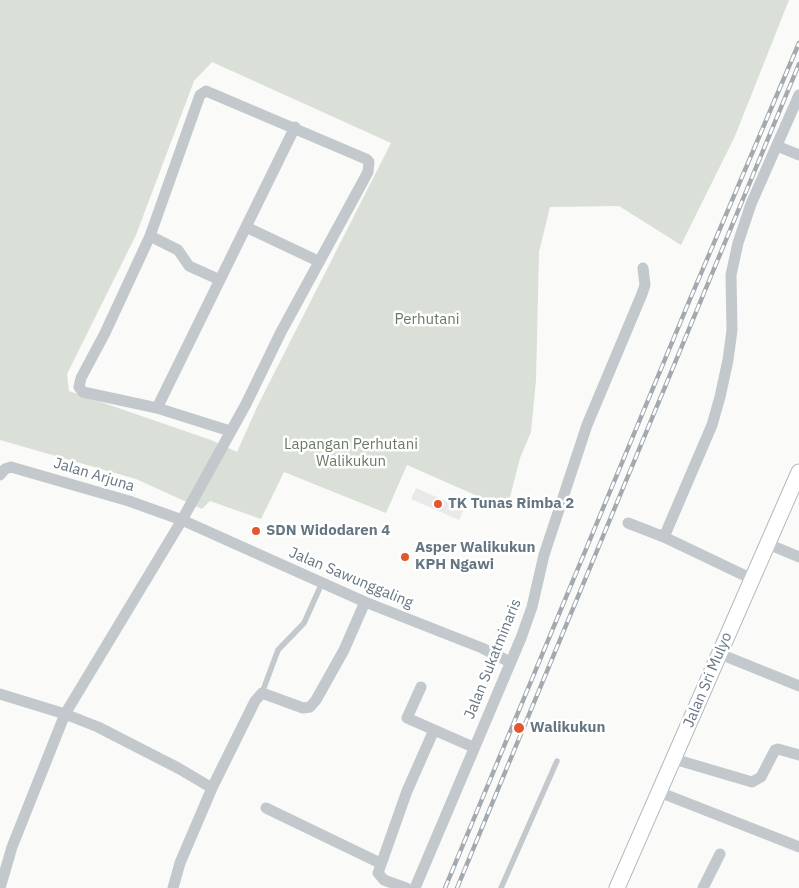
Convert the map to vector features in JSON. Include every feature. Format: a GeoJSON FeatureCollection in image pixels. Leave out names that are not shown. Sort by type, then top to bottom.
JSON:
{"type":"FeatureCollection","features":[{"type":"Feature","properties":{"kind":"main road","name":"Jalan Sri Mulyo"},"geometry":{"type":"LineString","coordinates":[[617,888],[799,472]]}},
{"type":"Feature","properties":{"kind":"street"},"geometry":{"type":"LineString","coordinates":[[0,888],[12,848],[65,714],[182,520],[230,431],[318,261],[368,172],[370,162],[295,127],[212,92],[202,92],[150,236],[105,333],[81,378],[79,386],[83,392],[158,408],[230,431]]}},
{"type":"Feature","properties":{"kind":"street"},"geometry":{"type":"LineString","coordinates":[[664,537],[712,425],[720,397],[732,330],[730,296],[733,259],[750,204],[799,95]]}},
{"type":"Feature","properties":{"kind":"street"},"geometry":{"type":"LineString","coordinates":[[158,408],[295,127]]}},
{"type":"Feature","properties":{"kind":"street"},"geometry":{"type":"LineString","coordinates":[[777,146],[799,155]]}},
{"type":"Feature","properties":{"kind":"street"},"geometry":{"type":"LineString","coordinates":[[246,227],[318,261]]}},
{"type":"Feature","properties":{"kind":"street"},"geometry":{"type":"LineString","coordinates":[[150,236],[178,250],[189,266],[220,280]]}},
{"type":"Feature","properties":{"kind":"street","name":"Jalan Sukatminaris"},"geometry":{"type":"LineString","coordinates":[[415,888],[532,607],[544,555],[587,425],[642,294],[644,285],[643,268]]}},
{"type":"Feature","properties":{"kind":"street","name":"Jalan Arjuna"},"geometry":{"type":"LineString","coordinates":[[0,475],[5,469],[11,467],[129,501],[182,520]]}},
{"type":"Feature","properties":{"kind":"street","name":"Jalan Sawunggaling"},"geometry":{"type":"LineString","coordinates":[[182,520],[365,602],[482,648],[510,662]]}},
{"type":"Feature","properties":{"kind":"street"},"geometry":{"type":"LineString","coordinates":[[628,523],[664,537],[752,578]]}},
{"type":"Feature","properties":{"kind":"street"},"geometry":{"type":"LineString","coordinates":[[768,544],[799,557]]}},
{"type":"Feature","properties":{"kind":"street"},"geometry":{"type":"LineString","coordinates":[[173,888],[180,863],[212,788],[256,701],[262,693],[303,708],[310,708],[344,650],[365,602]]}},
{"type":"Feature","properties":{"kind":"street"},"geometry":{"type":"LineString","coordinates":[[720,654],[799,686]]}},
{"type":"Feature","properties":{"kind":"street"},"geometry":{"type":"LineString","coordinates":[[421,687],[406,718],[473,747]]}},
{"type":"Feature","properties":{"kind":"street"},"geometry":{"type":"LineString","coordinates":[[0,694],[65,714],[98,728],[178,768],[212,788]]}},
{"type":"Feature","properties":{"kind":"street"},"geometry":{"type":"LineString","coordinates":[[406,888],[380,876],[378,873],[434,730]]}},
{"type":"Feature","properties":{"kind":"street"},"geometry":{"type":"LineString","coordinates":[[674,759],[752,782],[761,777],[775,750],[798,751]]}},
{"type":"Feature","properties":{"kind":"street"},"geometry":{"type":"LineString","coordinates":[[659,792],[799,847]]}},
{"type":"Feature","properties":{"kind":"street"},"geometry":{"type":"LineString","coordinates":[[266,808],[380,864]]}},
{"type":"Feature","properties":{"kind":"street"},"geometry":{"type":"LineString","coordinates":[[703,888],[720,854]]}},
{"type":"Feature","properties":{"kind":"lane"},"geometry":{"type":"LineString","coordinates":[[262,693],[278,650],[304,623],[322,583]]}},
{"type":"Feature","properties":{"kind":"lane"},"geometry":{"type":"LineString","coordinates":[[501,888],[556,761]]}},
{"type":"Feature","properties":{"kind":"shaded area","name":"TK Tunas Rimba 2"},"geometry":{"type":"Polygon","coordinates":[[[416,488],[464,509],[459,520],[411,499],[416,488]]]}},
{"type":"Feature","properties":{"kind":"green space","name":"Perhutani"},"geometry":{"type":"Polygon","coordinates":[[[0,0],[789,0],[735,136],[681,245],[619,206],[550,207],[539,252],[536,380],[531,432],[520,458],[507,509],[407,465],[386,513],[284,472],[261,519],[210,501],[202,509],[136,479],[0,440],[0,0]],[[212,62],[194,81],[136,235],[67,374],[69,391],[211,440],[237,452],[258,405],[391,143],[212,62]]]}},
{"type":"Feature","properties":{"kind":"railway"},"geometry":{"type":"LineString","coordinates":[[445,888],[688,304],[799,43]]}},
{"type":"Feature","properties":{"kind":"railway"},"geometry":{"type":"LineString","coordinates":[[457,888],[799,64]]}},
{"type":"Feature","properties":{"kind":"place","name":"TK Tunas Rimba 2"},"geometry":{"type":"Point","coordinates":[438,504]}},
{"type":"Feature","properties":{"kind":"place","name":"SDN Widodaren 4"},"geometry":{"type":"Point","coordinates":[256,531]}},
{"type":"Feature","properties":{"kind":"place","name":"Asper Walikukun KPH Ngawi"},"geometry":{"type":"Point","coordinates":[405,557]}},
{"type":"Feature","properties":{"kind":"place","name":"Walikukun"},"geometry":{"type":"Point","coordinates":[519,728]}},
{"type":"Feature","properties":{"kind":"park label","name":"Lapangan Perhutani Walikukun"},"geometry":{"type":"Point","coordinates":[351,454]}}]}
